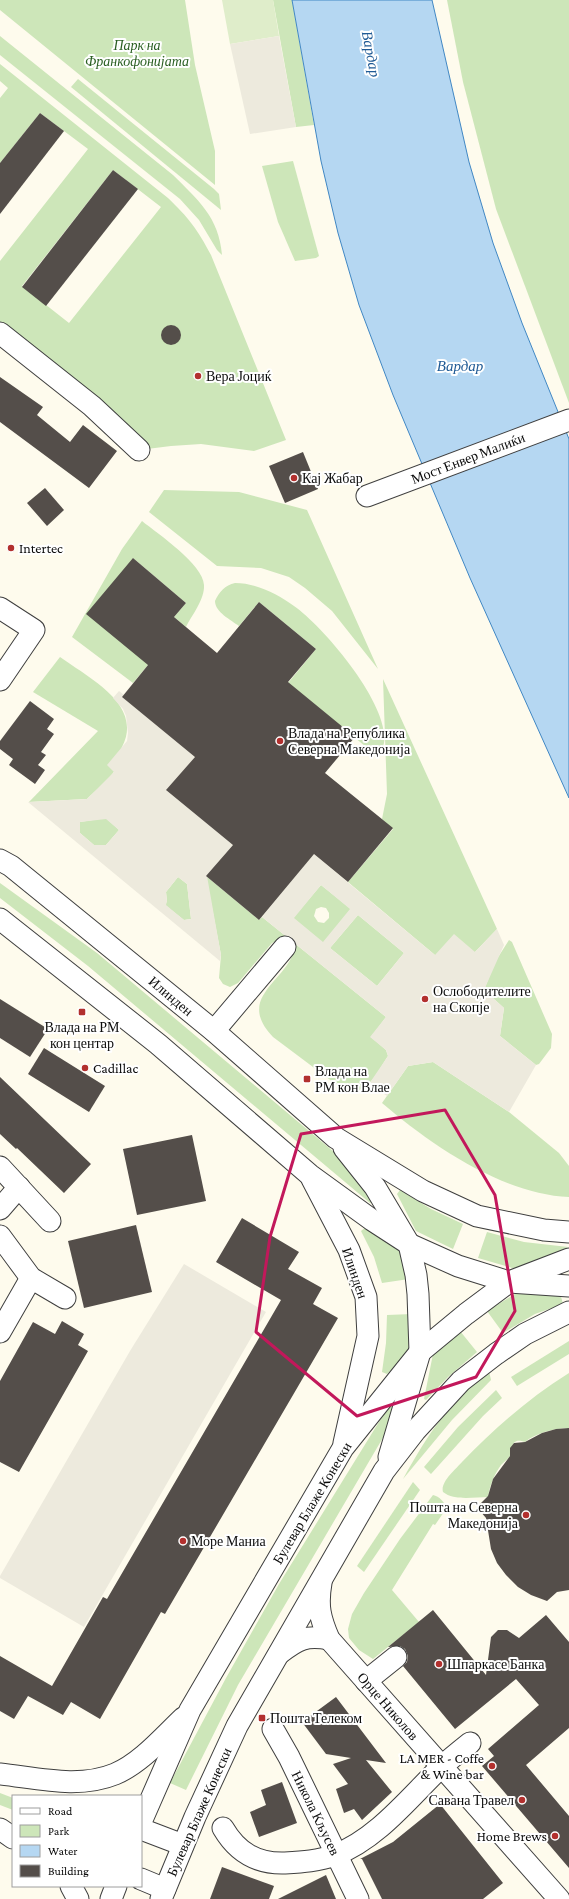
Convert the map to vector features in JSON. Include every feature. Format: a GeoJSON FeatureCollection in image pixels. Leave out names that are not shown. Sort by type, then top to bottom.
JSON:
{"type":"FeatureCollection","features":[{"type":"Feature","properties":{"kind":"street"},"geometry":{"type":"LineString","coordinates":[[0,333],[92,406],[139,450]]}},
{"type":"Feature","properties":{"kind":"street","name":"Мост Енвер Малиќи"},"geometry":{"type":"LineString","coordinates":[[367,496],[569,420]]}},
{"type":"Feature","properties":{"kind":"street"},"geometry":{"type":"LineString","coordinates":[[0,608],[34,630],[0,680]]}},
{"type":"Feature","properties":{"kind":"street","name":"Илинден"},"geometry":{"type":"LineString","coordinates":[[4,859],[214,1031],[336,1138],[423,1191],[477,1216],[544,1230],[569,1232]]}},
{"type":"Feature","properties":{"kind":"street","name":"Илинден"},"geometry":{"type":"LineString","coordinates":[[0,919],[158,1044],[310,1175],[372,1220],[409,1244],[458,1266],[509,1282],[569,1286]]}},
{"type":"Feature","properties":{"kind":"street"},"geometry":{"type":"LineString","coordinates":[[214,1031],[284,947]]}},
{"type":"Feature","properties":{"kind":"street","name":"Илинден"},"geometry":{"type":"LineString","coordinates":[[336,1138],[374,1187],[409,1244],[418,1294],[420,1352],[405,1409],[384,1471]]}},
{"type":"Feature","properties":{"kind":"street"},"geometry":{"type":"LineString","coordinates":[[0,1167],[50,1220]]}},
{"type":"Feature","properties":{"kind":"street","name":"Илинден"},"geometry":{"type":"LineString","coordinates":[[310,1175],[349,1250],[366,1298],[368,1336],[343,1448]]}},
{"type":"Feature","properties":{"kind":"street"},"geometry":{"type":"LineString","coordinates":[[0,1209],[19,1187]]}},
{"type":"Feature","properties":{"kind":"street"},"geometry":{"type":"LineString","coordinates":[[0,1236],[31,1278],[65,1298]]}},
{"type":"Feature","properties":{"kind":"street","name":"Булевар Блаже Конески"},"geometry":{"type":"LineString","coordinates":[[142,1820],[190,1710],[343,1448],[420,1352],[466,1314],[509,1282],[569,1260]]}},
{"type":"Feature","properties":{"kind":"street"},"geometry":{"type":"LineString","coordinates":[[0,1332],[31,1278]]}},
{"type":"Feature","properties":{"kind":"street","name":"Булевар Блаже Конески"},"geometry":{"type":"LineString","coordinates":[[163,1894],[182,1845],[237,1726],[384,1471],[428,1417],[461,1381],[496,1354],[526,1334],[569,1312]]}},
{"type":"Feature","properties":{"kind":"street","name":"Орце Николов"},"geometry":{"type":"LineString","coordinates":[[322,1578],[318,1599],[321,1620],[329,1639],[559,1899]]}},
{"type":"Feature","properties":{"kind":"street"},"geometry":{"type":"LineString","coordinates":[[277,1656],[294,1642],[312,1636],[329,1639]]}},
{"type":"Feature","properties":{"kind":"street"},"geometry":{"type":"LineString","coordinates":[[366,1681],[396,1657]]}},
{"type":"Feature","properties":{"kind":"street"},"geometry":{"type":"LineString","coordinates":[[0,1775],[68,1782],[91,1780],[114,1774],[147,1752],[190,1710]]}},
{"type":"Feature","properties":{"kind":"street","name":"Никола Кљусев"},"geometry":{"type":"LineString","coordinates":[[273,1729],[289,1757],[358,1899]]}},
{"type":"Feature","properties":{"kind":"street"},"geometry":{"type":"LineString","coordinates":[[223,1828],[236,1846],[257,1860],[268,1862],[303,1862],[336,1854],[368,1836],[390,1817],[441,1767],[470,1743]]}},
{"type":"Feature","properties":{"kind":"street"},"geometry":{"type":"LineString","coordinates":[[0,1775],[51,1795]]}},
{"type":"Feature","properties":{"kind":"street"},"geometry":{"type":"LineString","coordinates":[[0,1824],[12,1829]]}},
{"type":"Feature","properties":{"kind":"street"},"geometry":{"type":"LineString","coordinates":[[0,1829],[12,1837]]}},
{"type":"Feature","properties":{"kind":"street"},"geometry":{"type":"LineString","coordinates":[[142,1829],[182,1845]]}},
{"type":"Feature","properties":{"kind":"street"},"geometry":{"type":"LineString","coordinates":[[142,1880],[163,1894]]}},
{"type":"Feature","properties":{"kind":"street"},"geometry":{"type":"LineString","coordinates":[[72,1887],[78,1899]]}},
{"type":"Feature","properties":{"kind":"street"},"geometry":{"type":"LineString","coordinates":[[111,1899],[116,1887]]}},
{"type":"Feature","properties":{"kind":"highlighted area"},"geometry":{"type":"Polygon","coordinates":[[[445,1110],[495,1195],[515,1311],[476,1377],[357,1416],[256,1332],[270,1237],[301,1134],[445,1110]]]}},
{"type":"Feature","properties":{"kind":"green space","name":"Парк на Франкофонијата"},"geometry":{"type":"Polygon","coordinates":[[[0,0],[185,0],[195,65],[215,151],[215,185],[0,10],[0,0]]]}},
{"type":"Feature","properties":{"kind":"green space"},"geometry":{"type":"Polygon","coordinates":[[[222,0],[273,0],[279,36],[230,44],[222,0]]]}},
{"type":"Feature","properties":{"kind":"green space"},"geometry":{"type":"Polygon","coordinates":[[[273,0],[292,0],[314,125],[296,127],[273,0]]]}},
{"type":"Feature","properties":{"kind":"green space"},"geometry":{"type":"Polygon","coordinates":[[[447,0],[569,0],[569,403],[496,209],[463,82],[447,0]]]}},
{"type":"Feature","properties":{"kind":"green space"},"geometry":{"type":"Polygon","coordinates":[[[0,36],[173,175],[206,210],[217,230],[222,255],[217,250],[199,220],[180,199],[0,55],[0,36]]]}},
{"type":"Feature","properties":{"kind":"green space"},"geometry":{"type":"Polygon","coordinates":[[[0,64],[168,198],[192,224],[202,238],[211,255],[286,440],[254,451],[201,444],[139,450],[0,333],[0,261],[88,149],[40,113],[0,163],[0,98],[8,88],[0,81],[0,64]],[[113,170],[22,286],[69,323],[161,207],[113,170]]]}},
{"type":"Feature","properties":{"kind":"green space"},"geometry":{"type":"Polygon","coordinates":[[[78,79],[214,189],[219,194],[221,210],[71,87],[78,79]]]}},
{"type":"Feature","properties":{"kind":"green space"},"geometry":{"type":"Polygon","coordinates":[[[293,161],[319,256],[316,258],[295,261],[278,222],[262,166],[293,161]]]}},
{"type":"Feature","properties":{"kind":"green space"},"geometry":{"type":"Polygon","coordinates":[[[164,490],[239,492],[307,510],[378,669],[332,611],[305,588],[289,577],[261,568],[217,566],[149,512],[164,490]]]}},
{"type":"Feature","properties":{"kind":"green space"},"geometry":{"type":"Polygon","coordinates":[[[142,521],[179,550],[188,559],[202,577],[204,590],[198,607],[186,627],[174,617],[186,603],[133,558],[161,649],[133,683],[72,637],[122,549],[142,521]]]}},
{"type":"Feature","properties":{"kind":"green space"},"geometry":{"type":"Polygon","coordinates":[[[243,583],[259,587],[274,593],[288,602],[307,616],[337,649],[366,688],[377,709],[383,727],[384,743],[377,756],[297,690],[279,694],[316,649],[259,602],[239,626],[220,612],[215,601],[218,595],[228,585],[243,583]]]}},
{"type":"Feature","properties":{"kind":"green space"},"geometry":{"type":"Polygon","coordinates":[[[60,657],[85,674],[110,694],[120,706],[126,718],[127,732],[113,774],[87,799],[29,802],[98,731],[33,692],[60,657]]]}},
{"type":"Feature","properties":{"kind":"green space"},"geometry":{"type":"Polygon","coordinates":[[[383,679],[497,929],[475,952],[435,955],[348,882],[393,829],[382,819],[387,794],[383,679]]]}},
{"type":"Feature","properties":{"kind":"green space"},"geometry":{"type":"Polygon","coordinates":[[[106,818],[119,830],[106,845],[94,845],[80,833],[80,822],[106,818]]]}},
{"type":"Feature","properties":{"kind":"green space"},"geometry":{"type":"Polygon","coordinates":[[[206,876],[259,920],[262,917],[386,1017],[371,1037],[386,1050],[388,1056],[374,1077],[364,1088],[357,1091],[350,1091],[341,1088],[273,1037],[263,1024],[259,1012],[260,1002],[265,992],[287,965],[293,954],[277,941],[272,943],[238,983],[230,987],[223,984],[219,978],[221,955],[206,876]]]}},
{"type":"Feature","properties":{"kind":"green space"},"geometry":{"type":"Polygon","coordinates":[[[178,877],[187,884],[191,919],[184,920],[165,905],[167,901],[166,892],[178,877]]]}},
{"type":"Feature","properties":{"kind":"green space"},"geometry":{"type":"Polygon","coordinates":[[[0,883],[97,953],[334,1152],[361,1178],[374,1202],[370,1203],[88,966],[0,898],[0,883]]]}},
{"type":"Feature","properties":{"kind":"green space"},"geometry":{"type":"Polygon","coordinates":[[[321,885],[351,909],[323,943],[293,918],[321,885]],[[321,907],[316,909],[314,916],[318,922],[324,923],[329,918],[329,913],[326,908],[321,907]]]}},
{"type":"Feature","properties":{"kind":"green space"},"geometry":{"type":"Polygon","coordinates":[[[358,915],[404,953],[377,986],[330,948],[358,915]]]}},
{"type":"Feature","properties":{"kind":"green space"},"geometry":{"type":"Polygon","coordinates":[[[509,940],[512,942],[552,1034],[551,1048],[539,1064],[536,1065],[500,1036],[504,1008],[484,990],[495,962],[509,940]]]}},
{"type":"Feature","properties":{"kind":"green space"},"geometry":{"type":"Polygon","coordinates":[[[433,1062],[509,1112],[559,1153],[569,1166],[569,1197],[544,1194],[518,1187],[469,1165],[422,1135],[382,1103],[408,1066],[433,1062]]]}},
{"type":"Feature","properties":{"kind":"green space"},"geometry":{"type":"Polygon","coordinates":[[[400,1190],[431,1209],[463,1224],[453,1249],[416,1231],[397,1194],[400,1190]]]}},
{"type":"Feature","properties":{"kind":"green space"},"geometry":{"type":"Polygon","coordinates":[[[366,1227],[400,1247],[409,1279],[382,1283],[374,1257],[361,1231],[366,1227]]]}},
{"type":"Feature","properties":{"kind":"green space"},"geometry":{"type":"Polygon","coordinates":[[[487,1232],[524,1242],[568,1247],[519,1270],[478,1258],[487,1232]]]}},
{"type":"Feature","properties":{"kind":"green space"},"geometry":{"type":"Polygon","coordinates":[[[518,1292],[560,1293],[563,1304],[535,1314],[503,1333],[487,1311],[518,1292]]]}},
{"type":"Feature","properties":{"kind":"green space"},"geometry":{"type":"Polygon","coordinates":[[[412,1314],[412,1345],[401,1361],[387,1374],[382,1372],[386,1343],[387,1315],[412,1314]]]}},
{"type":"Feature","properties":{"kind":"green space"},"geometry":{"type":"Polygon","coordinates":[[[460,1331],[477,1352],[448,1377],[426,1400],[424,1399],[433,1354],[460,1331]]]}},
{"type":"Feature","properties":{"kind":"green space"},"geometry":{"type":"Polygon","coordinates":[[[569,1341],[569,1354],[517,1386],[511,1377],[569,1341]]]}},
{"type":"Feature","properties":{"kind":"green space"},"geometry":{"type":"Polygon","coordinates":[[[489,1371],[491,1380],[452,1420],[403,1479],[440,1420],[474,1383],[489,1371]]]}},
{"type":"Feature","properties":{"kind":"green space"},"geometry":{"type":"Polygon","coordinates":[[[569,1373],[569,1431],[567,1428],[550,1430],[534,1436],[525,1442],[514,1442],[510,1456],[501,1465],[494,1476],[488,1497],[458,1498],[443,1492],[444,1484],[449,1476],[487,1437],[526,1403],[569,1373]]]}},
{"type":"Feature","properties":{"kind":"green space"},"geometry":{"type":"Polygon","coordinates":[[[496,1390],[502,1398],[483,1416],[431,1474],[424,1467],[458,1427],[496,1390]]]}},
{"type":"Feature","properties":{"kind":"green space"},"geometry":{"type":"Polygon","coordinates":[[[394,1402],[391,1424],[238,1685],[186,1790],[170,1783],[226,1678],[279,1584],[390,1404],[394,1402]]]}},
{"type":"Feature","properties":{"kind":"green space"},"geometry":{"type":"Polygon","coordinates":[[[413,1482],[420,1490],[364,1572],[357,1566],[413,1482]]]}},
{"type":"Feature","properties":{"kind":"green space"},"geometry":{"type":"Polygon","coordinates":[[[433,1495],[442,1500],[446,1509],[435,1525],[433,1524],[392,1590],[419,1622],[373,1659],[359,1650],[349,1638],[348,1629],[352,1614],[364,1593],[400,1539],[433,1495]]]}},
{"type":"Feature","properties":{"kind":"green space"},"geometry":{"type":"Polygon","coordinates":[[[0,1793],[12,1798],[12,1810],[0,1805],[0,1793]]]}},
{"type":"Feature","properties":{"kind":"shaded area"},"geometry":{"type":"Polygon","coordinates":[[[279,36],[296,127],[250,134],[230,44],[279,36]]]}},
{"type":"Feature","properties":{"kind":"shaded area"},"geometry":{"type":"Polygon","coordinates":[[[119,691],[124,695],[122,697],[179,743],[215,732],[167,791],[221,835],[250,824],[207,876],[221,955],[220,961],[28,802],[87,799],[114,772],[107,765],[127,741],[128,733],[126,716],[123,709],[113,698],[119,691]],[[106,819],[80,822],[80,833],[94,845],[106,845],[119,830],[106,819]],[[178,877],[166,892],[166,905],[184,920],[191,919],[187,884],[178,877]]]}},
{"type":"Feature","properties":{"kind":"shaded area"},"geometry":{"type":"Polygon","coordinates":[[[297,840],[435,955],[454,934],[475,952],[497,929],[504,945],[484,990],[504,1008],[500,1036],[536,1065],[509,1112],[433,1062],[408,1066],[387,1096],[369,1084],[388,1056],[386,1050],[370,1037],[386,1017],[262,917],[303,867],[297,840]],[[321,885],[294,918],[323,942],[350,909],[321,885]],[[358,915],[330,948],[377,986],[404,953],[358,915]]]}},
{"type":"Feature","properties":{"kind":"shaded area"},"geometry":{"type":"Polygon","coordinates":[[[184,1264],[266,1312],[84,1627],[0,1578],[0,1576],[130,1351],[184,1264]]]}},
{"type":"Feature","properties":{"kind":"water","name":"Вардар"},"geometry":{"type":"Polygon","coordinates":[[[292,0],[432,0],[469,162],[493,243],[522,323],[569,439],[569,798],[470,578],[393,395],[359,305],[338,233],[321,161],[292,0]]]}},
{"type":"Feature","properties":{"kind":"building"},"geometry":{"type":"Polygon","coordinates":[[[40,113],[64,131],[0,214],[0,163],[40,113]]]}},
{"type":"Feature","properties":{"kind":"building"},"geometry":{"type":"Polygon","coordinates":[[[113,170],[138,189],[46,306],[22,287],[113,170]]]}},
{"type":"Feature","properties":{"kind":"building"},"geometry":{"type":"Polygon","coordinates":[[[171,325],[178,328],[181,335],[178,342],[171,345],[164,342],[161,335],[164,328],[171,325]]]}},
{"type":"Feature","properties":{"kind":"building"},"geometry":{"type":"Polygon","coordinates":[[[0,377],[43,407],[37,415],[70,442],[83,425],[117,451],[89,488],[0,422],[0,377]]]}},
{"type":"Feature","properties":{"kind":"building","name":"Кај Жабар"},"geometry":{"type":"Polygon","coordinates":[[[303,452],[318,489],[285,503],[269,466],[303,452]]]}},
{"type":"Feature","properties":{"kind":"building"},"geometry":{"type":"Polygon","coordinates":[[[45,488],[64,510],[47,526],[27,503],[45,488]]]}},
{"type":"Feature","properties":{"kind":"building","name":"Влада на Република Северна Македонија"},"geometry":{"type":"Polygon","coordinates":[[[133,558],[186,603],[174,617],[217,653],[259,602],[316,649],[288,682],[355,737],[325,773],[393,828],[348,882],[314,854],[259,920],[206,876],[233,845],[166,790],[195,757],[122,697],[148,665],[86,614],[133,558]]]}},
{"type":"Feature","properties":{"kind":"building"},"geometry":{"type":"Polygon","coordinates":[[[30,701],[54,719],[47,729],[54,734],[41,752],[46,755],[38,765],[45,770],[35,784],[9,765],[13,759],[0,749],[0,741],[30,701]]]}},
{"type":"Feature","properties":{"kind":"building"},"geometry":{"type":"Polygon","coordinates":[[[0,999],[48,1029],[30,1057],[0,1038],[0,999]]]}},
{"type":"Feature","properties":{"kind":"building"},"geometry":{"type":"Polygon","coordinates":[[[44,1048],[105,1086],[89,1112],[28,1074],[44,1048]]]}},
{"type":"Feature","properties":{"kind":"building"},"geometry":{"type":"Polygon","coordinates":[[[0,1077],[91,1164],[64,1193],[17,1148],[16,1149],[0,1134],[0,1077]]]}},
{"type":"Feature","properties":{"kind":"building"},"geometry":{"type":"Polygon","coordinates":[[[192,1135],[206,1201],[137,1215],[123,1149],[192,1135]]]}},
{"type":"Feature","properties":{"kind":"building"},"geometry":{"type":"Polygon","coordinates":[[[242,1218],[299,1252],[288,1269],[322,1288],[313,1304],[338,1318],[165,1614],[161,1612],[100,1719],[71,1702],[63,1715],[28,1696],[14,1719],[0,1711],[0,1656],[52,1686],[103,1597],[107,1599],[281,1300],[216,1262],[242,1218]]]}},
{"type":"Feature","properties":{"kind":"building"},"geometry":{"type":"Polygon","coordinates":[[[136,1225],[152,1292],[84,1308],[68,1241],[136,1225]]]}},
{"type":"Feature","properties":{"kind":"building"},"geometry":{"type":"Polygon","coordinates":[[[62,1321],[84,1334],[78,1345],[88,1351],[19,1472],[0,1462],[0,1381],[33,1322],[55,1334],[62,1321]]]}},
{"type":"Feature","properties":{"kind":"building","name":"Пошта на Северна Македонија"},"geometry":{"type":"Polygon","coordinates":[[[569,1428],[569,1590],[557,1592],[547,1601],[531,1595],[518,1587],[497,1563],[491,1549],[486,1518],[480,1511],[479,1505],[488,1496],[493,1479],[510,1456],[510,1448],[514,1443],[525,1442],[542,1433],[556,1429],[569,1428]]]}},
{"type":"Feature","properties":{"kind":"building"},"geometry":{"type":"Polygon","coordinates":[[[433,1610],[486,1675],[491,1637],[498,1630],[507,1630],[519,1638],[546,1615],[569,1642],[569,1728],[526,1765],[569,1816],[569,1868],[482,1766],[494,1756],[488,1749],[539,1705],[516,1679],[455,1729],[403,1666],[407,1662],[408,1656],[405,1649],[400,1646],[388,1647],[433,1610]]]}},
{"type":"Feature","properties":{"kind":"building"},"geometry":{"type":"Polygon","coordinates":[[[336,1697],[386,1763],[366,1760],[392,1792],[362,1820],[354,1809],[344,1813],[336,1789],[348,1784],[333,1764],[351,1758],[326,1754],[302,1722],[336,1697]]]}},
{"type":"Feature","properties":{"kind":"building"},"geometry":{"type":"Polygon","coordinates":[[[282,1782],[297,1823],[259,1837],[250,1812],[266,1805],[261,1790],[282,1782]]]}},
{"type":"Feature","properties":{"kind":"building"},"geometry":{"type":"Polygon","coordinates":[[[440,1804],[503,1883],[483,1899],[382,1899],[362,1859],[360,1859],[393,1842],[440,1804]]]}},
{"type":"Feature","properties":{"kind":"building"},"geometry":{"type":"Polygon","coordinates":[[[222,1867],[274,1886],[269,1899],[210,1899],[222,1867]]]}},
{"type":"Feature","properties":{"kind":"building"},"geometry":{"type":"Polygon","coordinates":[[[326,1875],[336,1899],[278,1899],[326,1875]]]}},
{"type":"Feature","properties":{"kind":"place","name":"Вера Јоциќ"},"geometry":{"type":"Point","coordinates":[198,376]}},
{"type":"Feature","properties":{"kind":"place","name":"Кај Жабар"},"geometry":{"type":"Point","coordinates":[294,478]}},
{"type":"Feature","properties":{"kind":"place","name":"Intertec"},"geometry":{"type":"Point","coordinates":[11,548]}},
{"type":"Feature","properties":{"kind":"place","name":"Влада на Република Северна Македонија"},"geometry":{"type":"Point","coordinates":[280,741]}},
{"type":"Feature","properties":{"kind":"place","name":"Ослободителите на Скопје"},"geometry":{"type":"Point","coordinates":[425,999]}},
{"type":"Feature","properties":{"kind":"place","name":"Влада на РМ кон центар"},"geometry":{"type":"Point","coordinates":[82,1012]}},
{"type":"Feature","properties":{"kind":"place","name":"Cadillac"},"geometry":{"type":"Point","coordinates":[85,1068]}},
{"type":"Feature","properties":{"kind":"place","name":"Влада на РМ кон Влае"},"geometry":{"type":"Point","coordinates":[307,1079]}},
{"type":"Feature","properties":{"kind":"place","name":"Пошта на Северна Македонија"},"geometry":{"type":"Point","coordinates":[526,1515]}},
{"type":"Feature","properties":{"kind":"place","name":"Море Маниа"},"geometry":{"type":"Point","coordinates":[183,1541]}},
{"type":"Feature","properties":{"kind":"place","name":"Шпаркасе Банка"},"geometry":{"type":"Point","coordinates":[439,1664]}},
{"type":"Feature","properties":{"kind":"place","name":"Пошта Телеком"},"geometry":{"type":"Point","coordinates":[262,1718]}},
{"type":"Feature","properties":{"kind":"place","name":"LA MER - Coffe & Wine bar"},"geometry":{"type":"Point","coordinates":[492,1766]}},
{"type":"Feature","properties":{"kind":"place","name":"Савана Травел"},"geometry":{"type":"Point","coordinates":[522,1800]}},
{"type":"Feature","properties":{"kind":"place","name":"Home Brews"},"geometry":{"type":"Point","coordinates":[555,1836]}}]}
